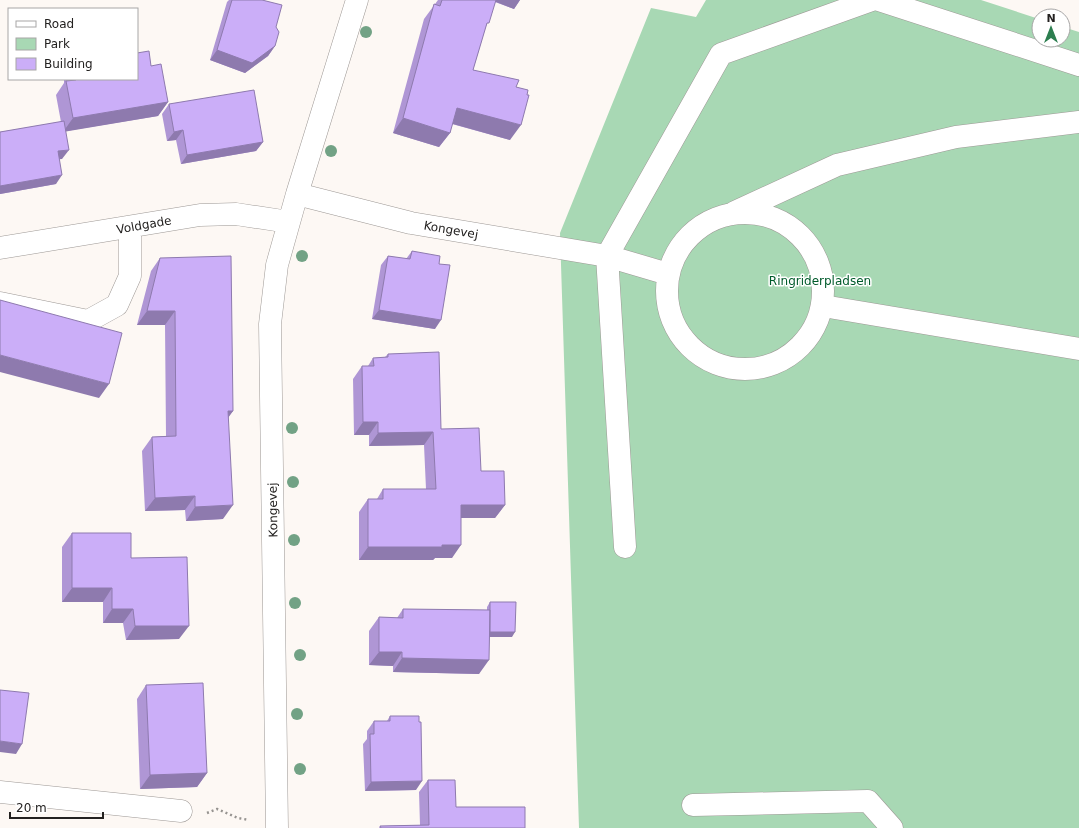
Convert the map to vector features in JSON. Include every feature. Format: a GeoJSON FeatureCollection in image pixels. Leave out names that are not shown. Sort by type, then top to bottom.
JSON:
{"type":"FeatureCollection","features":[{"type":"Feature","properties":{"kind":"street","name":"Kongevej"},"geometry":{"type":"LineString","coordinates":[[277,825],[270,324],[277,265],[297,194],[357,0]]}},
{"type":"Feature","properties":{"kind":"street"},"geometry":{"type":"LineString","coordinates":[[625,547],[607,256],[721,54],[872,0]]}},
{"type":"Feature","properties":{"kind":"street"},"geometry":{"type":"LineString","coordinates":[[879,0],[1079,66]]}},
{"type":"Feature","properties":{"kind":"street"},"geometry":{"type":"LineString","coordinates":[[730,214],[757,214],[793,229],[812,249],[823,278],[823,306],[811,335],[791,355],[758,369],[730,369],[700,356],[681,337],[667,301],[668,274],[681,245],[701,226],[837,165],[956,137],[1079,122]]}},
{"type":"Feature","properties":{"kind":"street","name":"Kongevej"},"geometry":{"type":"LineString","coordinates":[[297,194],[411,223],[607,256],[668,274]]}},
{"type":"Feature","properties":{"kind":"street","name":"Voldgade"},"geometry":{"type":"LineString","coordinates":[[0,248],[200,215],[236,214],[289,222]]}},
{"type":"Feature","properties":{"kind":"street"},"geometry":{"type":"LineString","coordinates":[[0,302],[88,321],[117,305],[130,276],[130,227]]}},
{"type":"Feature","properties":{"kind":"street"},"geometry":{"type":"LineString","coordinates":[[823,306],[1079,349]]}},
{"type":"Feature","properties":{"kind":"street"},"geometry":{"type":"LineString","coordinates":[[0,792],[181,811]]}},
{"type":"Feature","properties":{"kind":"street"},"geometry":{"type":"LineString","coordinates":[[693,805],[868,801],[892,828]]}},
{"type":"Feature","properties":{"kind":"path"},"geometry":{"type":"LineString","coordinates":[[181,811],[204,815],[216,809],[238,818],[277,825]]}},
{"type":"Feature","properties":{"kind":"green space","name":"Ringriderpladsen"},"geometry":{"type":"Polygon","coordinates":[[[706,0],[981,0],[1031,16],[1031,48],[1071,48],[1071,30],[1079,32],[1079,828],[579,828],[560,233],[651,8],[696,17],[706,0]]]}},
{"type":"Feature","properties":{"kind":"building"},"geometry":{"type":"Polygon","coordinates":[[[232,0],[262,0],[282,5],[276,27],[279,32],[275,46],[252,63],[217,50],[232,0]]]}},
{"type":"Feature","properties":{"kind":"building"},"geometry":{"type":"Polygon","coordinates":[[[442,0],[496,0],[489,23],[487,23],[473,70],[519,80],[516,87],[528,90],[527,95],[529,95],[521,125],[457,108],[450,133],[403,118],[434,4],[440,6],[442,0]]]}},
{"type":"Feature","properties":{"kind":"building"},"geometry":{"type":"Polygon","coordinates":[[[149,51],[151,66],[161,64],[168,102],[73,118],[66,81],[138,80],[138,53],[149,51]]]}},
{"type":"Feature","properties":{"kind":"building"},"geometry":{"type":"Polygon","coordinates":[[[254,90],[263,142],[187,155],[183,130],[174,132],[169,104],[254,90]]]}},
{"type":"Feature","properties":{"kind":"building"},"geometry":{"type":"Polygon","coordinates":[[[64,121],[69,150],[58,151],[62,175],[0,186],[0,132],[64,121]]]}},
{"type":"Feature","properties":{"kind":"building"},"geometry":{"type":"Polygon","coordinates":[[[412,251],[440,256],[439,264],[450,265],[441,320],[379,310],[388,256],[410,259],[412,251]]]}},
{"type":"Feature","properties":{"kind":"building"},"geometry":{"type":"Polygon","coordinates":[[[231,256],[233,411],[228,411],[233,505],[195,507],[195,496],[155,498],[152,437],[176,436],[175,311],[147,311],[160,258],[231,256]]]}},
{"type":"Feature","properties":{"kind":"building"},"geometry":{"type":"Polygon","coordinates":[[[0,300],[122,333],[109,384],[0,355],[0,300]]]}},
{"type":"Feature","properties":{"kind":"building"},"geometry":{"type":"Polygon","coordinates":[[[439,352],[441,429],[479,428],[481,471],[504,471],[505,505],[461,505],[461,545],[442,545],[442,547],[368,547],[368,499],[383,499],[383,489],[436,489],[433,432],[378,433],[378,422],[363,422],[362,366],[374,366],[373,358],[388,357],[388,354],[439,352]]]}},
{"type":"Feature","properties":{"kind":"building"},"geometry":{"type":"Polygon","coordinates":[[[72,533],[131,533],[131,558],[187,557],[189,626],[135,626],[133,609],[112,609],[112,588],[72,588],[72,533]]]}},
{"type":"Feature","properties":{"kind":"building"},"geometry":{"type":"Polygon","coordinates":[[[490,602],[516,602],[515,632],[490,632],[490,602]]]}},
{"type":"Feature","properties":{"kind":"building"},"geometry":{"type":"Polygon","coordinates":[[[403,609],[490,610],[489,660],[402,658],[402,652],[379,652],[379,617],[403,618],[403,609]]]}},
{"type":"Feature","properties":{"kind":"building"},"geometry":{"type":"Polygon","coordinates":[[[203,683],[207,773],[150,775],[146,685],[203,683]]]}},
{"type":"Feature","properties":{"kind":"building"},"geometry":{"type":"Polygon","coordinates":[[[0,690],[29,693],[22,744],[0,741],[0,690]]]}},
{"type":"Feature","properties":{"kind":"building"},"geometry":{"type":"Polygon","coordinates":[[[390,716],[419,716],[419,722],[421,722],[422,781],[371,782],[370,734],[374,734],[374,721],[390,721],[390,716]]]}},
{"type":"Feature","properties":{"kind":"building"},"geometry":{"type":"Polygon","coordinates":[[[428,780],[455,780],[456,807],[525,807],[525,828],[381,828],[380,826],[429,825],[428,780]]]}}]}
